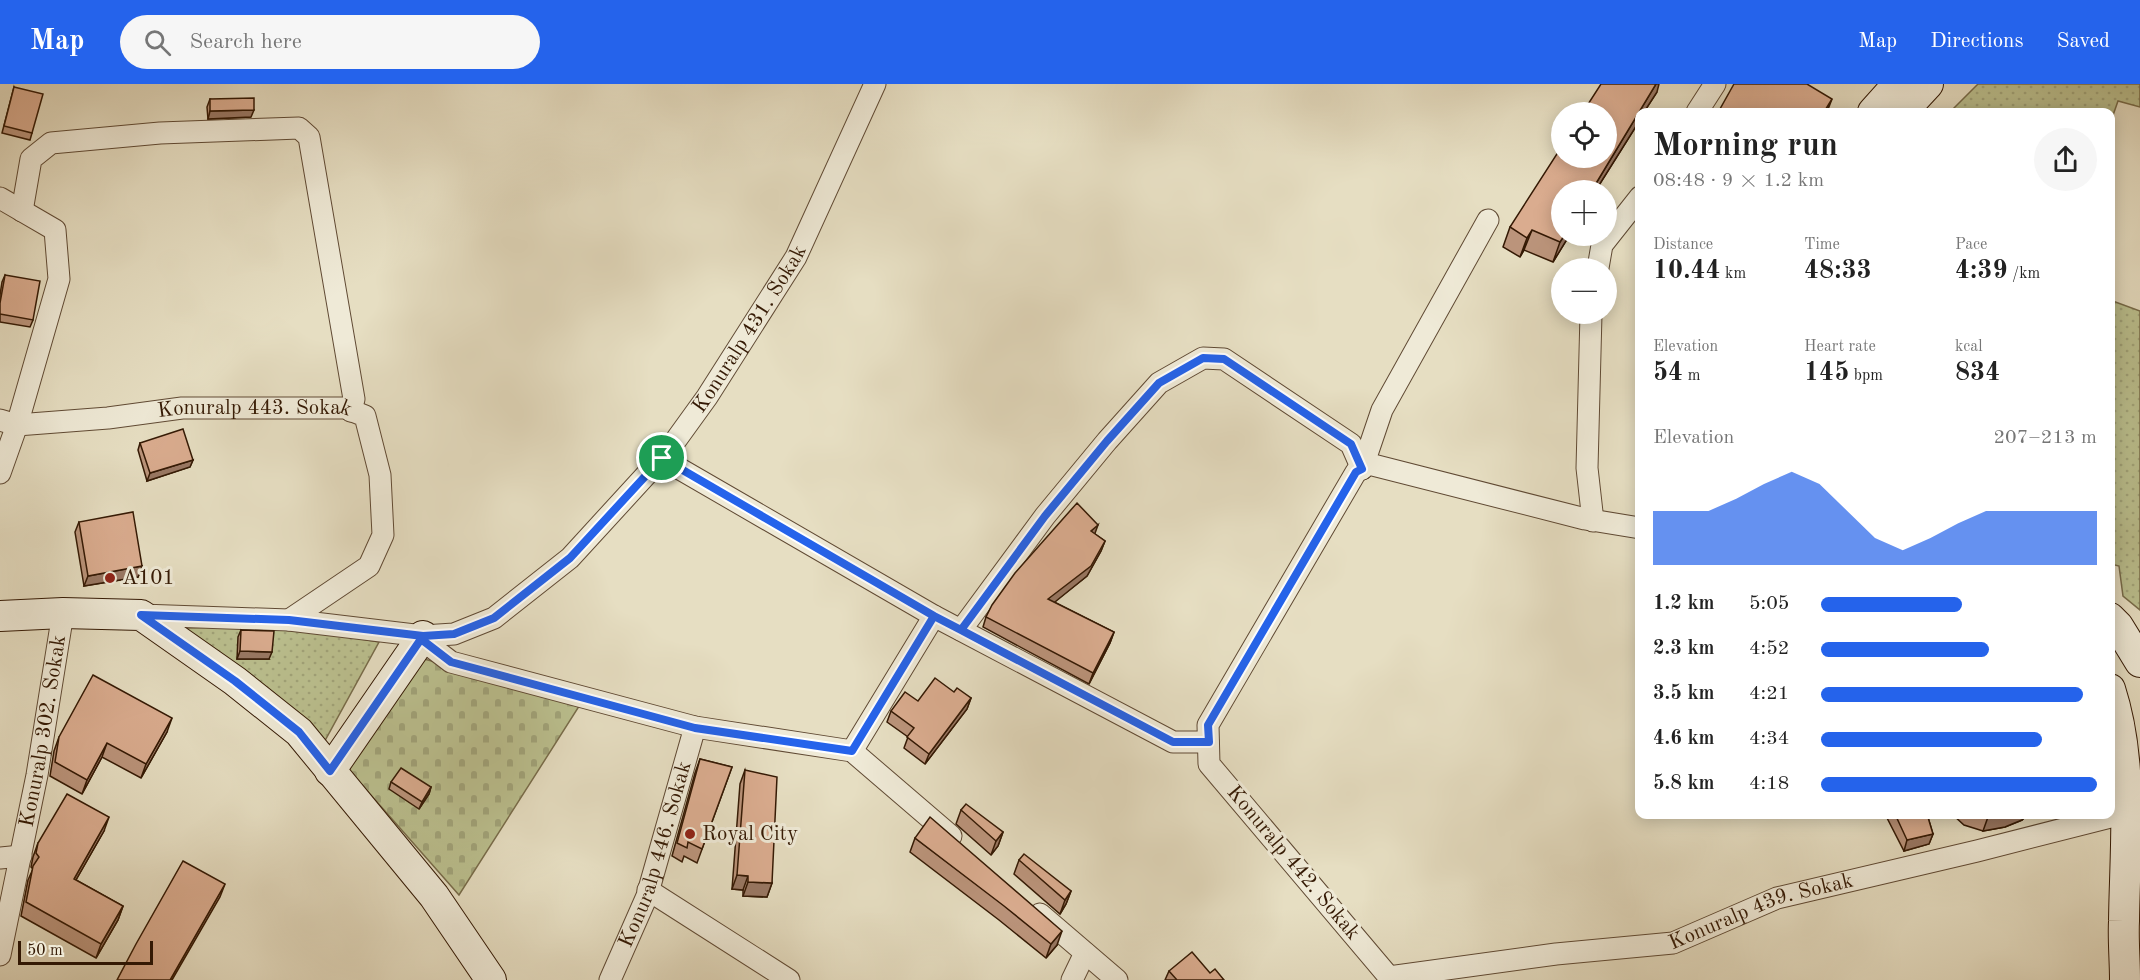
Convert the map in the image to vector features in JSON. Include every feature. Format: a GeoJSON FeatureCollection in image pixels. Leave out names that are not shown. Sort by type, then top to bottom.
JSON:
{"type":"FeatureCollection","features":[{"type":"Feature","properties":{"kind":"street","name":"Konuralp 431. Sokak"},"geometry":{"type":"LineString","coordinates":[[141,615],[289,620],[422,638],[454,634],[494,618],[570,558],[662,458],[707,397],[796,257],[875,84]]}},
{"type":"Feature","properties":{"kind":"street"},"geometry":{"type":"LineString","coordinates":[[1700,108],[1715,84]]}},
{"type":"Feature","properties":{"kind":"street"},"geometry":{"type":"LineString","coordinates":[[1877,108],[1898,84]]}},
{"type":"Feature","properties":{"kind":"street"},"geometry":{"type":"LineString","coordinates":[[1906,108],[1928,84]]}},
{"type":"Feature","properties":{"kind":"street"},"geometry":{"type":"LineString","coordinates":[[22,211],[32,159],[51,142],[160,133],[299,128],[309,137],[354,399],[351,411]]}},
{"type":"Feature","properties":{"kind":"street"},"geometry":{"type":"LineString","coordinates":[[0,198],[56,230],[59,279],[8,422],[0,473]]}},
{"type":"Feature","properties":{"kind":"street"},"geometry":{"type":"LineString","coordinates":[[1600,258],[1602,245],[1635,203]]}},
{"type":"Feature","properties":{"kind":"street"},"geometry":{"type":"LineString","coordinates":[[1362,469],[1382,410],[1488,220]]}},
{"type":"Feature","properties":{"kind":"street"},"geometry":{"type":"LineString","coordinates":[[1591,324],[1587,468],[1593,521]]}},
{"type":"Feature","properties":{"kind":"street"},"geometry":{"type":"LineString","coordinates":[[961,630],[1045,516],[1107,441],[1159,383],[1203,358],[1224,359],[1351,444],[1362,469]]}},
{"type":"Feature","properties":{"kind":"street","name":"Konuralp 443. Sokak"},"geometry":{"type":"LineString","coordinates":[[8,422],[108,418],[182,408],[345,408],[365,416],[380,476],[383,535],[369,566],[289,620]]}},
{"type":"Feature","properties":{"kind":"street"},"geometry":{"type":"LineString","coordinates":[[662,458],[934,616],[1173,742],[1209,742],[1208,725],[1356,472],[1369,464],[1593,521],[1635,527]]}},
{"type":"Feature","properties":{"kind":"street"},"geometry":{"type":"LineString","coordinates":[[0,616],[63,613],[141,615],[235,681],[299,732],[434,896],[491,980]]}},
{"type":"Feature","properties":{"kind":"street","name":"Konuralp 302. Sokak"},"geometry":{"type":"LineString","coordinates":[[0,955],[37,775],[63,613]]}},
{"type":"Feature","properties":{"kind":"street"},"geometry":{"type":"LineString","coordinates":[[852,751],[934,616]]}},
{"type":"Feature","properties":{"kind":"street"},"geometry":{"type":"LineString","coordinates":[[2115,623],[2140,662]]}},
{"type":"Feature","properties":{"kind":"street"},"geometry":{"type":"LineString","coordinates":[[330,771],[422,638],[451,662],[695,728],[852,751],[969,852]]}},
{"type":"Feature","properties":{"kind":"street"},"geometry":{"type":"LineString","coordinates":[[2115,703],[2119,715],[2126,813],[2125,980]]}},
{"type":"Feature","properties":{"kind":"street","name":"Konuralp 446. Sokak"},"geometry":{"type":"LineString","coordinates":[[610,980],[648,890],[695,728]]}},
{"type":"Feature","properties":{"kind":"street","name":"Konuralp 442. Sokak"},"geometry":{"type":"LineString","coordinates":[[1209,742],[1209,764],[1389,978]]}},
{"type":"Feature","properties":{"kind":"street","name":"Konuralp 439. Sokak"},"geometry":{"type":"LineString","coordinates":[[2115,816],[2126,813]]}},
{"type":"Feature","properties":{"kind":"street","name":"Konuralp 439. Sokak"},"geometry":{"type":"LineString","coordinates":[[1389,978],[1556,954],[1673,943],[1777,898],[2102,819]]}},
{"type":"Feature","properties":{"kind":"street"},"geometry":{"type":"LineString","coordinates":[[0,858],[21,856]]}},
{"type":"Feature","properties":{"kind":"street"},"geometry":{"type":"LineString","coordinates":[[648,890],[789,980]]}},
{"type":"Feature","properties":{"kind":"street"},"geometry":{"type":"LineString","coordinates":[[1022,898],[1117,980]]}},
{"type":"Feature","properties":{"kind":"street"},"geometry":{"type":"LineString","coordinates":[[1072,980],[1085,953]]}},
{"type":"Feature","properties":{"kind":"green space"},"geometry":{"type":"Polygon","coordinates":[[[1978,84],[2140,84],[2140,107],[2118,101],[2115,110],[1954,108],[1978,84]]]}},
{"type":"Feature","properties":{"kind":"green space"},"geometry":{"type":"Polygon","coordinates":[[[2115,302],[2140,311],[2140,610],[2123,596],[2119,566],[2115,565],[2115,302]]]}},
{"type":"Feature","properties":{"kind":"green space"},"geometry":{"type":"Polygon","coordinates":[[[262,625],[309,630],[379,642],[322,746],[197,642],[187,628],[262,625]]]}},
{"type":"Feature","properties":{"kind":"green space"},"geometry":{"type":"Polygon","coordinates":[[[424,659],[583,700],[459,895],[347,768],[424,659]]]}},
{"type":"Feature","properties":{"kind":"building"},"geometry":{"type":"Polygon","coordinates":[[[1601,84],[1656,84],[1642,108],[1635,108],[1635,119],[1617,149],[1617,102],[1589,102],[1601,84]]]}},
{"type":"Feature","properties":{"kind":"building"},"geometry":{"type":"Polygon","coordinates":[[[1734,84],[1807,84],[1832,99],[1826,108],[1721,108],[1734,84]]]}},
{"type":"Feature","properties":{"kind":"building"},"geometry":{"type":"Polygon","coordinates":[[[14,87],[43,94],[32,133],[4,126],[14,87]]]}},
{"type":"Feature","properties":{"kind":"building"},"geometry":{"type":"Polygon","coordinates":[[[254,98],[254,110],[210,111],[210,99],[254,98]]]}},
{"type":"Feature","properties":{"kind":"building"},"geometry":{"type":"Polygon","coordinates":[[[1551,163],[1551,168],[1605,168],[1598,180],[1551,180],[1551,238],[1532,230],[1527,238],[1510,227],[1551,163]]]}},
{"type":"Feature","properties":{"kind":"building"},"geometry":{"type":"Polygon","coordinates":[[[5,275],[40,281],[33,320],[0,314],[5,275]]]}},
{"type":"Feature","properties":{"kind":"building"},"geometry":{"type":"Polygon","coordinates":[[[183,429],[193,460],[150,473],[140,443],[183,429]]]}},
{"type":"Feature","properties":{"kind":"building"},"geometry":{"type":"Polygon","coordinates":[[[1077,503],[1098,525],[1091,531],[1105,541],[1091,566],[1048,599],[1114,632],[1093,673],[986,617],[1015,573],[1077,503]]]}},
{"type":"Feature","properties":{"kind":"building"},"geometry":{"type":"Polygon","coordinates":[[[133,512],[142,566],[88,576],[79,522],[133,512]]]}},
{"type":"Feature","properties":{"kind":"building"},"geometry":{"type":"Polygon","coordinates":[[[241,630],[274,631],[272,652],[240,651],[241,630]]]}},
{"type":"Feature","properties":{"kind":"building"},"geometry":{"type":"Polygon","coordinates":[[[93,675],[172,718],[146,764],[107,743],[87,780],[55,762],[59,737],[93,675]]]}},
{"type":"Feature","properties":{"kind":"building"},"geometry":{"type":"Polygon","coordinates":[[[935,678],[954,692],[957,688],[971,698],[929,754],[907,737],[914,728],[891,711],[905,692],[918,701],[935,678]]]}},
{"type":"Feature","properties":{"kind":"building"},"geometry":{"type":"Polygon","coordinates":[[[700,759],[732,767],[702,849],[688,842],[687,848],[677,843],[700,759]]]}},
{"type":"Feature","properties":{"kind":"building"},"geometry":{"type":"Polygon","coordinates":[[[401,768],[431,787],[422,802],[391,782],[401,768]]]}},
{"type":"Feature","properties":{"kind":"building"},"geometry":{"type":"Polygon","coordinates":[[[745,770],[777,777],[772,883],[748,882],[748,876],[737,875],[745,770]]]}},
{"type":"Feature","properties":{"kind":"building"},"geometry":{"type":"Polygon","coordinates":[[[67,794],[109,817],[74,879],[123,906],[101,944],[26,902],[33,866],[39,857],[36,853],[38,843],[67,794]]]}},
{"type":"Feature","properties":{"kind":"building"},"geometry":{"type":"Polygon","coordinates":[[[966,804],[1003,832],[996,841],[961,810],[966,804]]]}},
{"type":"Feature","properties":{"kind":"building"},"geometry":{"type":"Polygon","coordinates":[[[930,817],[1062,931],[1051,944],[915,838],[930,817]]]}},
{"type":"Feature","properties":{"kind":"building"},"geometry":{"type":"Polygon","coordinates":[[[1897,819],[1928,819],[1933,834],[1907,840],[1897,819]]]}},
{"type":"Feature","properties":{"kind":"building"},"geometry":{"type":"Polygon","coordinates":[[[1024,854],[1071,891],[1065,900],[1019,860],[1024,854]]]}},
{"type":"Feature","properties":{"kind":"building"},"geometry":{"type":"Polygon","coordinates":[[[183,861],[225,884],[170,980],[117,980],[136,944],[183,861]]]}},
{"type":"Feature","properties":{"kind":"building"},"geometry":{"type":"Polygon","coordinates":[[[1192,952],[1210,973],[1215,969],[1224,980],[1177,980],[1169,971],[1192,952]]]}},
{"type":"Feature","properties":{"kind":"place","name":"A101"},"geometry":{"type":"Point","coordinates":[110,578]}},
{"type":"Feature","properties":{"kind":"place","name":"Royal City"},"geometry":{"type":"Point","coordinates":[690,834]}},
{"type":"Feature","properties":{"kind":"route"},"geometry":{"type":"LineString","coordinates":[[662,458],[570,558],[494,618],[454,634],[423,636],[289,620],[141,615],[235,681],[299,732],[330,771],[421,639],[451,662],[695,728],[852,751],[934,616],[961,630],[1045,516],[1107,441],[1159,383],[1203,358],[1224,359],[1351,444],[1362,469],[1356,472],[1208,725],[1209,742],[1173,742],[934,616],[662,458]]}}]}
